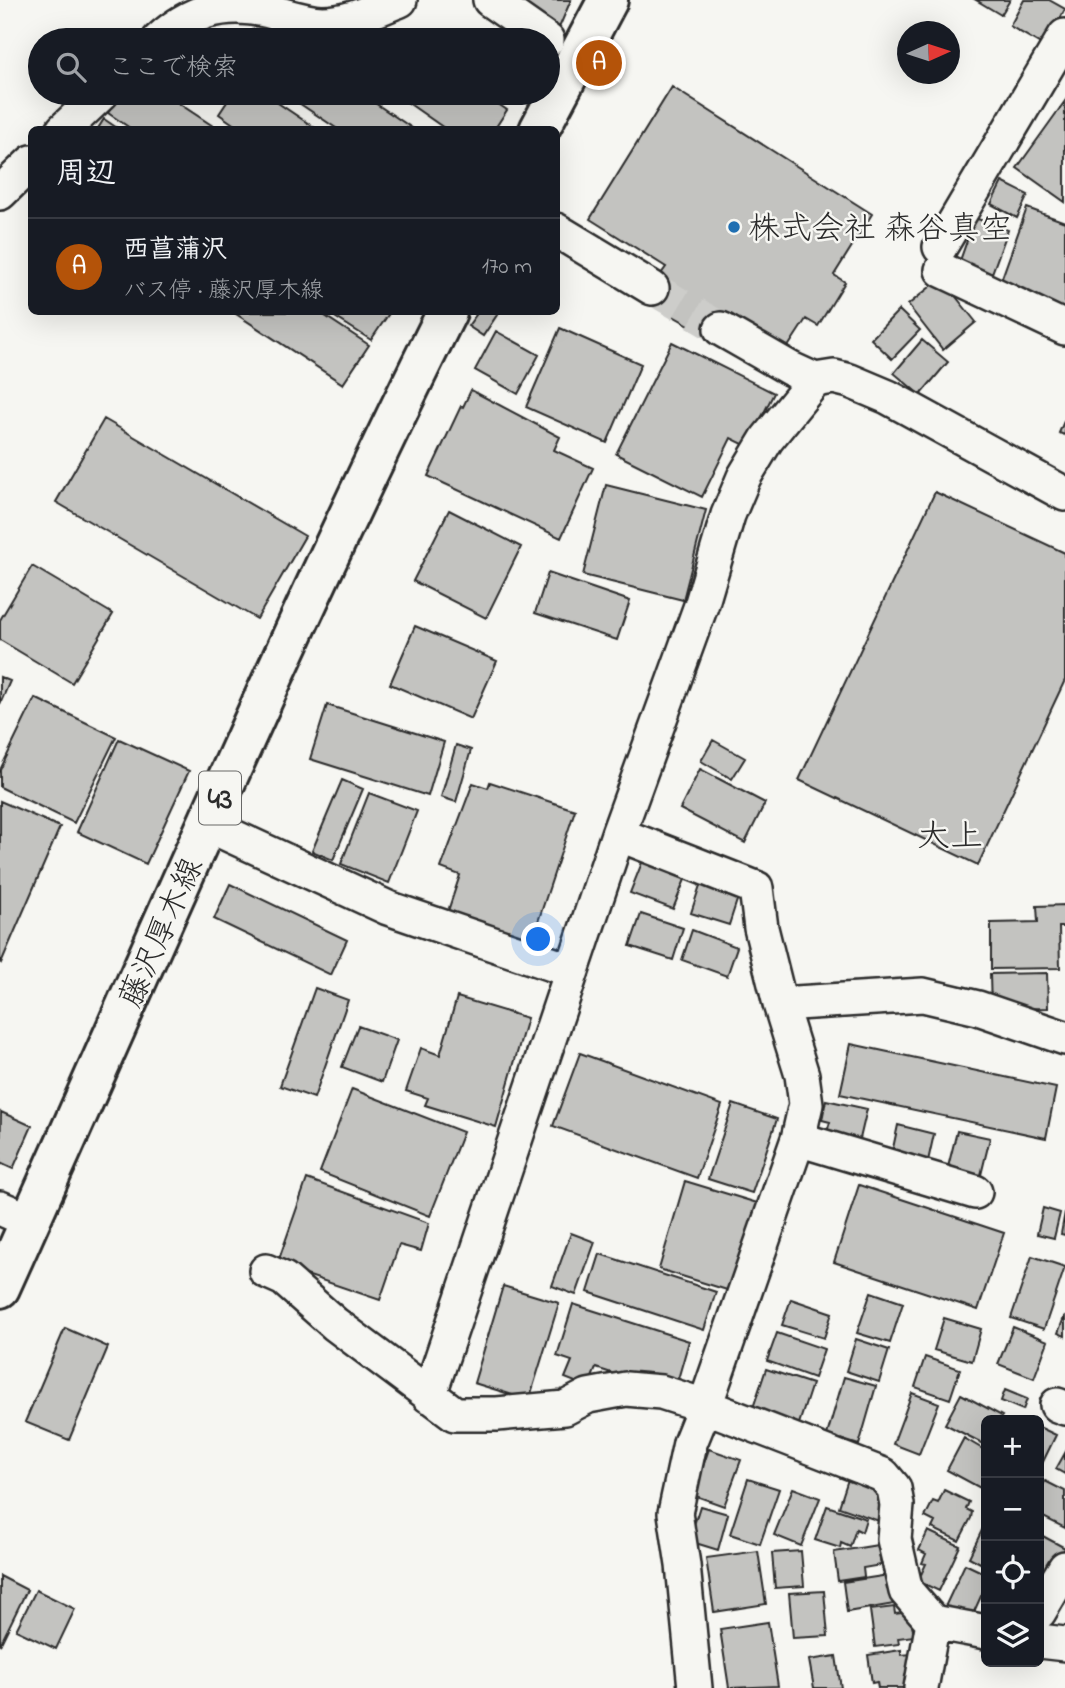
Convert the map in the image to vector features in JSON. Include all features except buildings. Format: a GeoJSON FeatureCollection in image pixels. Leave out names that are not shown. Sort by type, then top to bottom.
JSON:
{"type":"FeatureCollection","features":[{"type":"Feature","properties":{"kind":"main road"},"geometry":{"type":"LineString","coordinates":[[560,44],[608,0]]}},
{"type":"Feature","properties":{"kind":"main road"},"geometry":{"type":"LineString","coordinates":[[540,126],[544,105]]}},
{"type":"Feature","properties":{"kind":"main road","name":"藤沢厚木線"},"geometry":{"type":"LineString","coordinates":[[0,1288],[15,1214],[208,825],[354,502],[446,315]]}},
{"type":"Feature","properties":{"kind":"street"},"geometry":{"type":"LineString","coordinates":[[174,28],[190,16],[220,8],[240,7],[323,23],[348,21],[400,0]]}},
{"type":"Feature","properties":{"kind":"street"},"geometry":{"type":"LineString","coordinates":[[490,0],[530,28]]}},
{"type":"Feature","properties":{"kind":"street"},"geometry":{"type":"LineString","coordinates":[[1065,36],[941,259],[1065,328]]}},
{"type":"Feature","properties":{"kind":"street"},"geometry":{"type":"LineString","coordinates":[[67,126],[89,105]]}},
{"type":"Feature","properties":{"kind":"street"},"geometry":{"type":"LineString","coordinates":[[0,193],[28,166]]}},
{"type":"Feature","properties":{"kind":"street"},"geometry":{"type":"LineString","coordinates":[[560,232],[652,288]]}},
{"type":"Feature","properties":{"kind":"street"},"geometry":{"type":"LineString","coordinates":[[721,329],[815,380],[834,377],[888,397],[1065,494]]}},
{"type":"Feature","properties":{"kind":"street"},"geometry":{"type":"LineString","coordinates":[[429,1396],[618,834],[702,603],[727,515],[767,439],[815,380]]}},
{"type":"Feature","properties":{"kind":"street"},"geometry":{"type":"LineString","coordinates":[[208,825],[388,908],[572,971]]}},
{"type":"Feature","properties":{"kind":"street"},"geometry":{"type":"LineString","coordinates":[[618,834],[756,888],[761,928],[780,1004],[802,1075],[806,1104],[798,1139],[690,1443],[675,1513],[695,1688]]}},
{"type":"Feature","properties":{"kind":"street"},"geometry":{"type":"LineString","coordinates":[[780,1004],[923,995],[978,1008],[1065,1038]]}},
{"type":"Feature","properties":{"kind":"street"},"geometry":{"type":"LineString","coordinates":[[798,1139],[975,1192]]}},
{"type":"Feature","properties":{"kind":"street"},"geometry":{"type":"LineString","coordinates":[[266,1271],[284,1279],[335,1324],[456,1415],[565,1408],[588,1396],[626,1389],[661,1392],[705,1406],[883,1475],[894,1488],[897,1505],[894,1539],[906,1591],[933,1622],[981,1631]]}},
{"type":"Feature","properties":{"kind":"street"},"geometry":{"type":"LineString","coordinates":[[1044,1604],[1065,1568]]}},
{"type":"Feature","properties":{"kind":"street"},"geometry":{"type":"LineString","coordinates":[[921,1688],[933,1622]]}},
{"type":"Feature","properties":{"kind":"street"},"geometry":{"type":"LineString","coordinates":[[1044,1642],[1065,1644]]}},
{"type":"Feature","properties":{"kind":"tunnel"},"geometry":{"type":"LineString","coordinates":[[652,288],[721,329]]}},
{"type":"Feature","properties":{"kind":"place","name":"西菖蒲沢"},"geometry":{"type":"Point","coordinates":[599,63]}},
{"type":"Feature","properties":{"kind":"place","name":"株式会社 森谷真空"},"geometry":{"type":"Point","coordinates":[734,227]}},
{"type":"Feature","properties":{"kind":"district","name":"大上"},"geometry":{"type":"Point","coordinates":[950,834]}}]}
